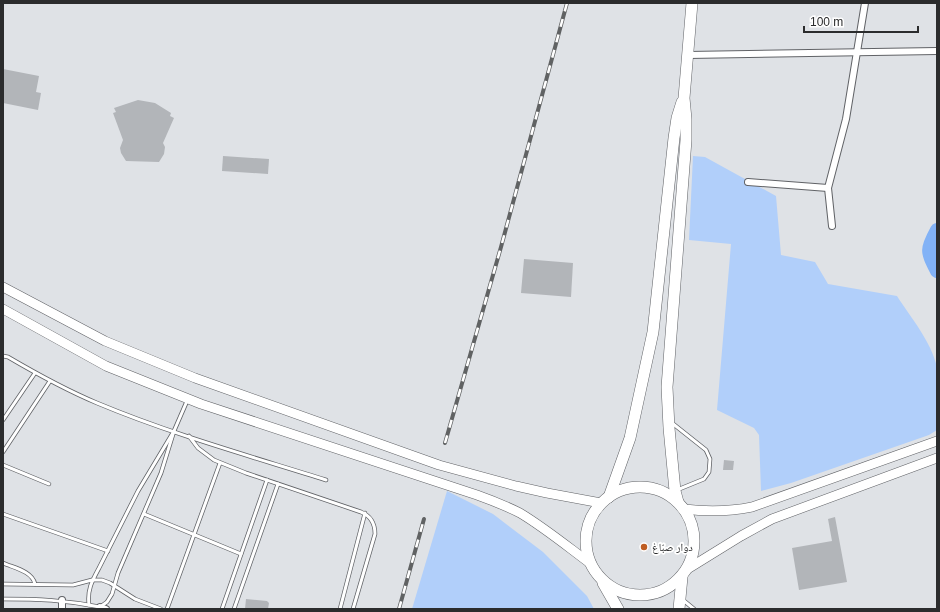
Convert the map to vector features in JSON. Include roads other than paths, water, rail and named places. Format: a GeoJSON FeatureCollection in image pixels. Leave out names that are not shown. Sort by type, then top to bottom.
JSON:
{"type":"FeatureCollection","features":[{"type":"Feature","properties":{"kind":"highway"},"geometry":{"type":"LineString","coordinates":[[679,609],[679,596],[684,573],[693,555],[695,539],[692,523],[681,506],[675,491],[668,420],[667,387],[686,129],[684,98],[692,3]]}},
{"type":"Feature","properties":{"kind":"highway"},"geometry":{"type":"LineString","coordinates":[[618,609],[591,564],[586,548],[586,532],[592,516],[605,500],[630,438],[653,332],[674,138],[677,118],[684,98]]}},
{"type":"Feature","properties":{"kind":"highway"},"geometry":{"type":"LineString","coordinates":[[605,500],[626,489],[644,487],[663,492],[681,506]]}},
{"type":"Feature","properties":{"kind":"highway"},"geometry":{"type":"LineString","coordinates":[[601,579],[624,593],[642,595],[660,592],[668,588],[684,573]]}},
{"type":"Feature","properties":{"kind":"main road"},"geometry":{"type":"LineString","coordinates":[[3,286],[105,341],[195,378],[439,465],[485,479],[547,493],[605,500]]}},
{"type":"Feature","properties":{"kind":"main road"},"geometry":{"type":"LineString","coordinates":[[3,309],[106,366],[188,399],[477,494],[519,513],[543,528],[591,564]]}},
{"type":"Feature","properties":{"kind":"main road"},"geometry":{"type":"LineString","coordinates":[[681,506],[708,512],[724,512],[752,507],[937,441]]}},
{"type":"Feature","properties":{"kind":"main road"},"geometry":{"type":"LineString","coordinates":[[684,573],[741,536],[772,519],[937,458]]}},
{"type":"Feature","properties":{"kind":"street"},"geometry":{"type":"LineString","coordinates":[[832,226],[828,188],[846,119],[865,3]]}},
{"type":"Feature","properties":{"kind":"street"},"geometry":{"type":"LineString","coordinates":[[688,55],[937,51]]}},
{"type":"Feature","properties":{"kind":"street"},"geometry":{"type":"LineString","coordinates":[[748,182],[828,188]]}},
{"type":"Feature","properties":{"kind":"street"},"geometry":{"type":"LineString","coordinates":[[62,600],[62,609]]}},
{"type":"Feature","properties":{"kind":"lane"},"geometry":{"type":"LineString","coordinates":[[3,351],[4,356],[50,381],[120,412],[326,480]]}},
{"type":"Feature","properties":{"kind":"lane"},"geometry":{"type":"LineString","coordinates":[[3,420],[35,373]]}},
{"type":"Feature","properties":{"kind":"lane"},"geometry":{"type":"LineString","coordinates":[[3,452],[50,381]]}},
{"type":"Feature","properties":{"kind":"lane"},"geometry":{"type":"LineString","coordinates":[[3,599],[62,600],[103,608],[110,598],[163,467],[174,431],[188,399]]}},
{"type":"Feature","properties":{"kind":"lane"},"geometry":{"type":"LineString","coordinates":[[668,420],[706,450],[710,459],[709,472],[704,479],[675,491]]}},
{"type":"Feature","properties":{"kind":"lane"},"geometry":{"type":"LineString","coordinates":[[89,605],[89,590],[92,580],[138,491],[174,431]]}},
{"type":"Feature","properties":{"kind":"lane"},"geometry":{"type":"LineString","coordinates":[[189,436],[203,454],[220,463],[365,513],[373,522],[375,534],[353,609]]}},
{"type":"Feature","properties":{"kind":"lane"},"geometry":{"type":"LineString","coordinates":[[3,442],[8,445]]}},
{"type":"Feature","properties":{"kind":"lane"},"geometry":{"type":"LineString","coordinates":[[167,609],[220,463]]}},
{"type":"Feature","properties":{"kind":"lane"},"geometry":{"type":"LineString","coordinates":[[3,465],[49,484]]}},
{"type":"Feature","properties":{"kind":"lane"},"geometry":{"type":"LineString","coordinates":[[222,609],[267,480]]}},
{"type":"Feature","properties":{"kind":"lane"},"geometry":{"type":"LineString","coordinates":[[234,609],[278,484]]}},
{"type":"Feature","properties":{"kind":"lane"},"geometry":{"type":"LineString","coordinates":[[340,609],[365,513]]}},
{"type":"Feature","properties":{"kind":"lane"},"geometry":{"type":"LineString","coordinates":[[3,514],[108,551]]}},
{"type":"Feature","properties":{"kind":"lane"},"geometry":{"type":"LineString","coordinates":[[144,514],[241,554]]}},
{"type":"Feature","properties":{"kind":"lane"},"geometry":{"type":"LineString","coordinates":[[3,563],[30,575],[34,579],[35,584]]}},
{"type":"Feature","properties":{"kind":"lane"},"geometry":{"type":"LineString","coordinates":[[3,584],[78,584],[92,580],[102,580],[114,585],[135,599],[161,609]]}},
{"type":"Feature","properties":{"kind":"lane"},"geometry":{"type":"LineString","coordinates":[[679,596],[694,609]]}},
{"type":"Feature","properties":{"kind":"waterway"},"geometry":{"type":"LineString","coordinates":[[937,230],[929,250],[931,259],[937,271]]}},
{"type":"Feature","properties":{"kind":"railway"},"geometry":{"type":"LineString","coordinates":[[445,443],[501,247],[567,3]]}},
{"type":"Feature","properties":{"kind":"railway"},"geometry":{"type":"LineString","coordinates":[[399,609],[424,519]]}},
{"type":"Feature","properties":{"kind":"place","name":"دوار صبّاغ"},"geometry":{"type":"Point","coordinates":[644,547]}}]}
